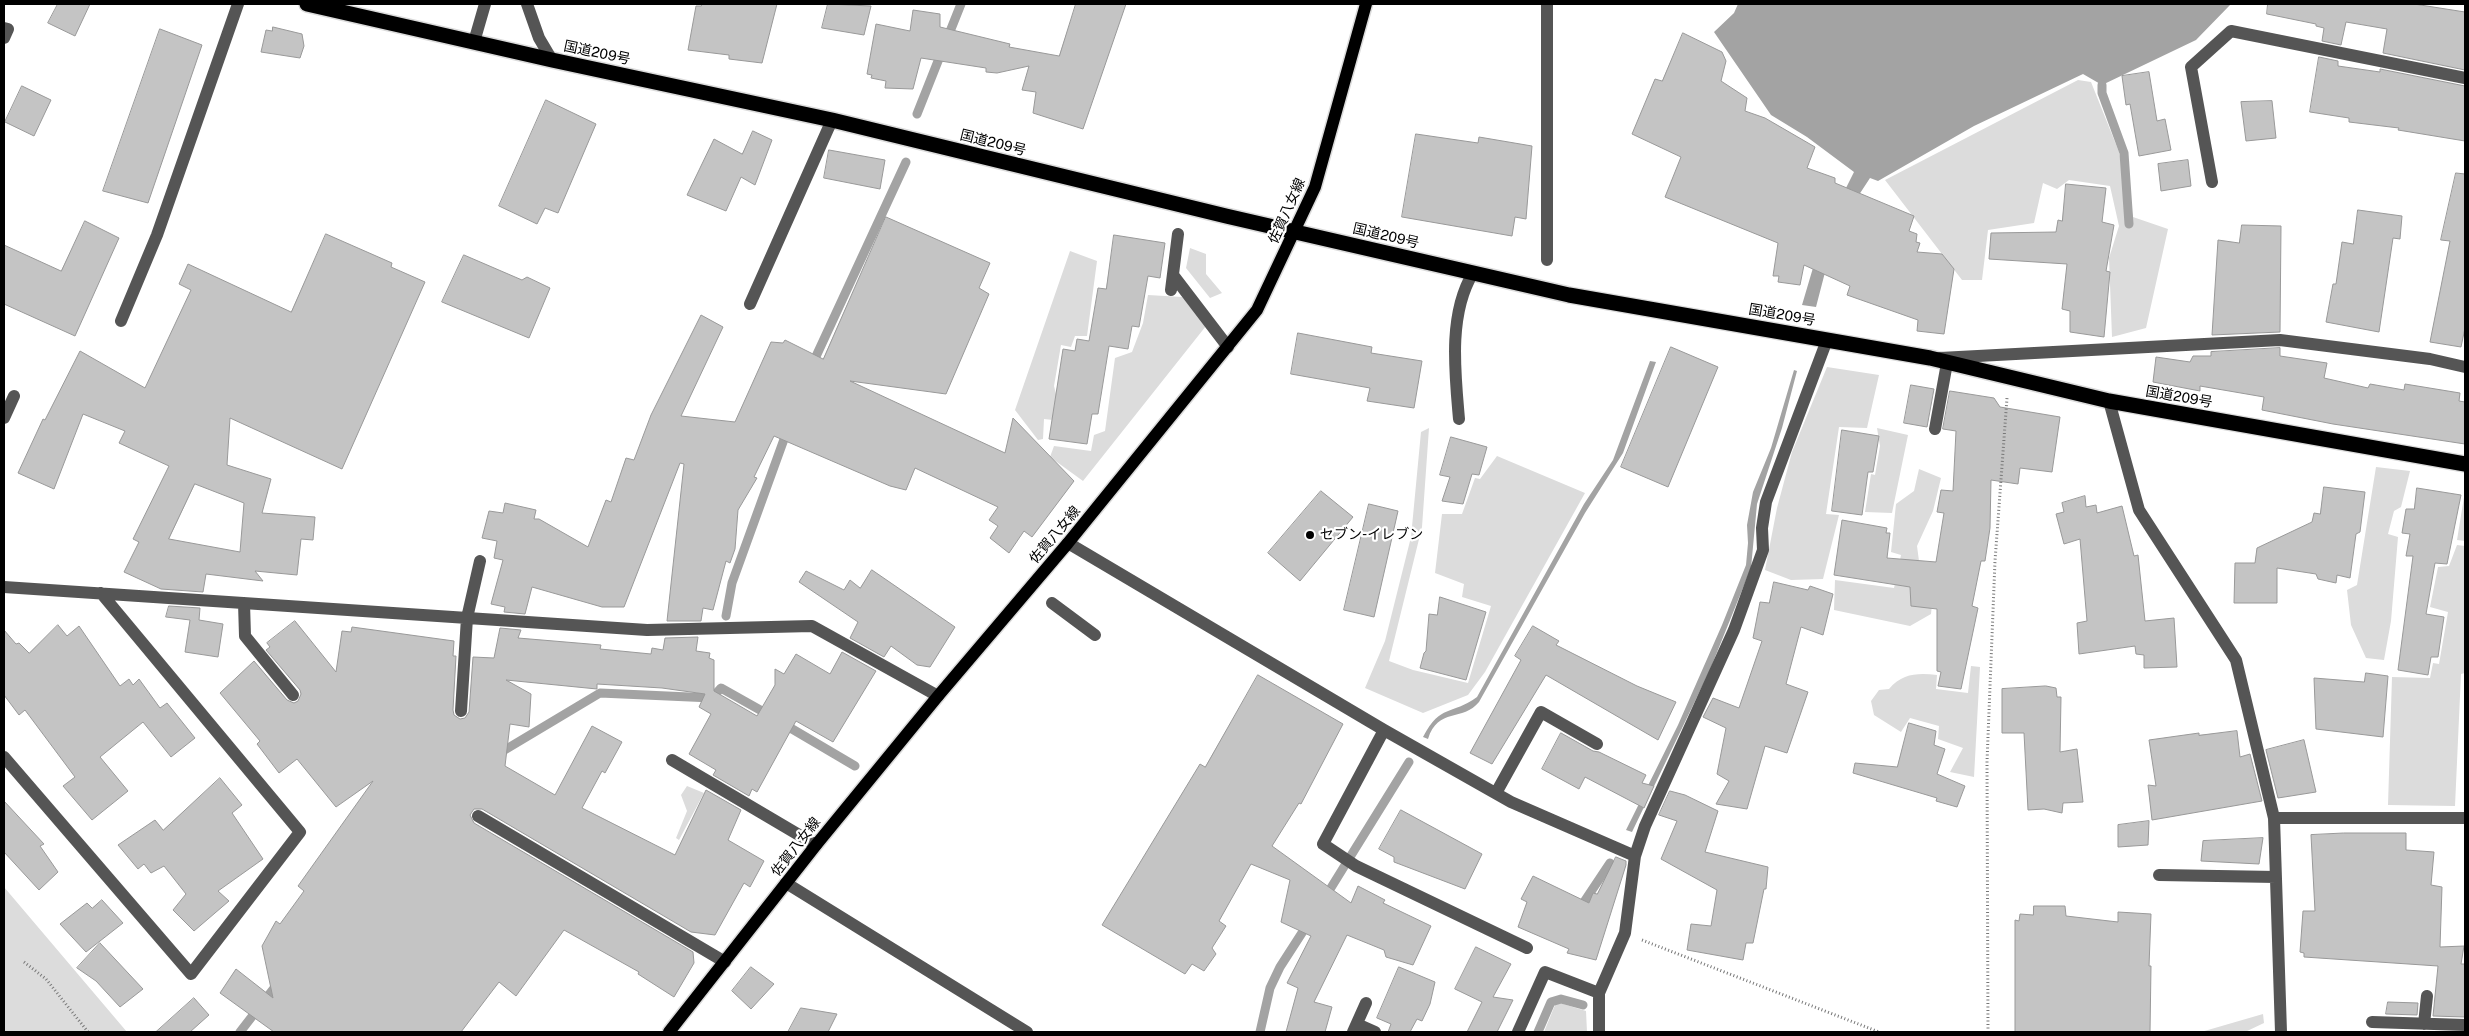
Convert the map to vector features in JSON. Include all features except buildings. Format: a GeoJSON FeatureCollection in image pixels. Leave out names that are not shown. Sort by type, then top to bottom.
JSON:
{"type":"FeatureCollection","features":[{"type":"Feature","properties":{"kind":"highway","name":"国道209号"},"geometry":{"type":"LineString","coordinates":[[308,4],[552,60],[832,120],[1295,232],[1569,295],[1930,358],[2109,401],[2465,464]]}},
{"type":"Feature","properties":{"kind":"main road","name":"佐賀八女線"},"geometry":{"type":"LineString","coordinates":[[669,1032],[816,845],[938,696],[1068,543],[1257,310],[1317,182],[1366,4]]}},
{"type":"Feature","properties":{"kind":"street"},"geometry":{"type":"LineString","coordinates":[[122,321],[157,234],[238,4]]}},
{"type":"Feature","properties":{"kind":"street"},"geometry":{"type":"LineString","coordinates":[[474,42],[485,4]]}},
{"type":"Feature","properties":{"kind":"street"},"geometry":{"type":"LineString","coordinates":[[527,4],[539,38],[552,60]]}},
{"type":"Feature","properties":{"kind":"street"},"geometry":{"type":"LineString","coordinates":[[1547,4],[1547,260]]}},
{"type":"Feature","properties":{"kind":"street"},"geometry":{"type":"LineString","coordinates":[[4,28],[8,29],[4,38]]}},
{"type":"Feature","properties":{"kind":"street"},"geometry":{"type":"LineString","coordinates":[[2212,182],[2191,67],[2231,31],[2465,78]]}},
{"type":"Feature","properties":{"kind":"street"},"geometry":{"type":"LineString","coordinates":[[750,304],[832,120]]}},
{"type":"Feature","properties":{"kind":"street"},"geometry":{"type":"LineString","coordinates":[[1171,290],[1178,234]]}},
{"type":"Feature","properties":{"kind":"street"},"geometry":{"type":"LineString","coordinates":[[1459,419],[1453,354],[1462,297],[1473,273]]}},
{"type":"Feature","properties":{"kind":"street"},"geometry":{"type":"LineString","coordinates":[[1173,275],[1228,346]]}},
{"type":"Feature","properties":{"kind":"street"},"geometry":{"type":"LineString","coordinates":[[1599,1032],[1600,993],[1625,933],[1635,856],[1645,826],[1734,630],[1763,550],[1762,528],[1766,502],[1827,340]]}},
{"type":"Feature","properties":{"kind":"street"},"geometry":{"type":"LineString","coordinates":[[1930,358],[2280,340],[2430,359],[2465,367]]}},
{"type":"Feature","properties":{"kind":"street"},"geometry":{"type":"LineString","coordinates":[[1935,429],[1947,362]]}},
{"type":"Feature","properties":{"kind":"street"},"geometry":{"type":"LineString","coordinates":[[4,418],[14,396]]}},
{"type":"Feature","properties":{"kind":"street"},"geometry":{"type":"LineString","coordinates":[[2109,401],[2139,510],[2236,660],[2274,818],[2281,1032]]}},
{"type":"Feature","properties":{"kind":"street"},"geometry":{"type":"LineString","coordinates":[[1068,543],[1384,730],[1496,793],[1635,856]]}},
{"type":"Feature","properties":{"kind":"street"},"geometry":{"type":"LineString","coordinates":[[461,711],[467,618],[480,561]]}},
{"type":"Feature","properties":{"kind":"street"},"geometry":{"type":"LineString","coordinates":[[4,587],[647,630],[812,626],[938,696]]}},
{"type":"Feature","properties":{"kind":"street"},"geometry":{"type":"LineString","coordinates":[[4,757],[191,974],[300,832],[100,593]]}},
{"type":"Feature","properties":{"kind":"street"},"geometry":{"type":"LineString","coordinates":[[244,603],[245,636],[293,694]]}},
{"type":"Feature","properties":{"kind":"street"},"geometry":{"type":"LineString","coordinates":[[1052,603],[1095,635]]}},
{"type":"Feature","properties":{"kind":"street"},"geometry":{"type":"LineString","coordinates":[[1496,793],[1541,712],[1597,744]]}},
{"type":"Feature","properties":{"kind":"street"},"geometry":{"type":"LineString","coordinates":[[1384,730],[1323,844],[1356,866],[1527,948]]}},
{"type":"Feature","properties":{"kind":"street"},"geometry":{"type":"LineString","coordinates":[[672,760],[816,845]]}},
{"type":"Feature","properties":{"kind":"street"},"geometry":{"type":"LineString","coordinates":[[478,816],[725,962]]}},
{"type":"Feature","properties":{"kind":"street"},"geometry":{"type":"LineString","coordinates":[[2274,818],[2465,818]]}},
{"type":"Feature","properties":{"kind":"street"},"geometry":{"type":"LineString","coordinates":[[2159,875],[2276,877]]}},
{"type":"Feature","properties":{"kind":"street"},"geometry":{"type":"LineString","coordinates":[[786,883],[1027,1032]]}},
{"type":"Feature","properties":{"kind":"street"},"geometry":{"type":"LineString","coordinates":[[1518,1032],[1545,972],[1600,993]]}},
{"type":"Feature","properties":{"kind":"street"},"geometry":{"type":"LineString","coordinates":[[2424,1024],[2427,996]]}},
{"type":"Feature","properties":{"kind":"street"},"geometry":{"type":"LineString","coordinates":[[1366,1003],[1355,1028],[1375,1032]]}},
{"type":"Feature","properties":{"kind":"street"},"geometry":{"type":"LineString","coordinates":[[2372,1022],[2465,1025]]}},
{"type":"Feature","properties":{"kind":"path"},"geometry":{"type":"LineString","coordinates":[[1988,1032],[1986,762],[1995,561],[2008,378]]}},
{"type":"Feature","properties":{"kind":"path"},"geometry":{"type":"LineString","coordinates":[[1625,933],[1879,1032]]}},
{"type":"Feature","properties":{"kind":"path"},"geometry":{"type":"LineString","coordinates":[[24,962],[46,979],[88,1032]]}},
{"type":"Feature","properties":{"kind":"shaded area"},"geometry":{"type":"Polygon","coordinates":[[[1738,4],[2231,4],[2196,40],[2102,85],[2083,74],[1974,126],[1878,181],[1870,178],[1836,230],[1816,307],[1802,305],[1823,234],[1854,172],[1807,137],[1771,115],[1714,32],[1734,13],[1738,4]]]}},
{"type":"Feature","properties":{"kind":"shaded area"},"geometry":{"type":"Polygon","coordinates":[[[2078,80],[2091,82],[2119,152],[2133,217],[2168,229],[2146,328],[2112,337],[2109,258],[2119,226],[2110,186],[2069,180],[2057,189],[2043,183],[2034,223],[1988,230],[1982,280],[1962,280],[1885,180],[2078,80]]]}},
{"type":"Feature","properties":{"kind":"shaded area"},"geometry":{"type":"Polygon","coordinates":[[[1190,248],[1206,254],[1206,274],[1222,293],[1210,298],[1186,268],[1190,248]]]}},
{"type":"Feature","properties":{"kind":"shaded area"},"geometry":{"type":"Polygon","coordinates":[[[1070,251],[1097,261],[1087,336],[1075,336],[1071,347],[1061,345],[1054,386],[1056,394],[1053,420],[1044,419],[1043,439],[1038,440],[1015,410],[1070,251]]]}},
{"type":"Feature","properties":{"kind":"shaded area"},"geometry":{"type":"Polygon","coordinates":[[[1148,295],[1182,297],[1206,326],[1083,481],[1050,457],[1054,446],[1091,451],[1094,435],[1105,431],[1115,358],[1132,352],[1143,323],[1148,295]]]}},
{"type":"Feature","properties":{"kind":"shaded area"},"geometry":{"type":"Polygon","coordinates":[[[1650,361],[1656,362],[1623,453],[1585,513],[1479,702],[1466,712],[1444,719],[1438,723],[1432,729],[1428,739],[1423,737],[1429,726],[1441,714],[1468,703],[1477,697],[1584,504],[1613,460],[1650,361]]]}},
{"type":"Feature","properties":{"kind":"shaded area"},"geometry":{"type":"Polygon","coordinates":[[[1827,367],[1879,375],[1867,428],[1839,427],[1826,514],[1839,515],[1823,579],[1791,580],[1765,570],[1777,508],[1792,452],[1827,367]]]}},
{"type":"Feature","properties":{"kind":"shaded area"},"geometry":{"type":"Polygon","coordinates":[[[1794,370],[1797,371],[1782,428],[1757,504],[1751,568],[1709,672],[1632,832],[1626,830],[1678,725],[1746,565],[1747,525],[1753,492],[1771,448],[1794,370]]]}},
{"type":"Feature","properties":{"kind":"shaded area"},"geometry":{"type":"Polygon","coordinates":[[[1429,428],[1422,527],[1389,661],[1413,670],[1468,683],[1491,606],[1462,597],[1464,584],[1435,573],[1442,514],[1462,514],[1475,478],[1480,479],[1497,456],[1585,493],[1485,672],[1468,695],[1423,713],[1365,688],[1385,641],[1411,537],[1421,432],[1429,428]]]}},
{"type":"Feature","properties":{"kind":"shaded area"},"geometry":{"type":"Polygon","coordinates":[[[1877,428],[1908,435],[1892,513],[1865,512],[1871,474],[1875,475],[1880,446],[1877,428]]]}},
{"type":"Feature","properties":{"kind":"shaded area"},"geometry":{"type":"Polygon","coordinates":[[[2376,467],[2410,471],[2401,507],[2394,511],[2388,534],[2398,537],[2391,621],[2384,660],[2366,658],[2351,625],[2347,590],[2357,585],[2376,467]]]}},
{"type":"Feature","properties":{"kind":"shaded area"},"geometry":{"type":"Polygon","coordinates":[[[1919,469],[1941,478],[1933,511],[1917,546],[1919,561],[1933,595],[1931,614],[1910,626],[1834,610],[1835,580],[1894,588],[1901,555],[1891,552],[1896,504],[1914,491],[1919,469]]]}},
{"type":"Feature","properties":{"kind":"shaded area"},"geometry":{"type":"Polygon","coordinates":[[[2465,491],[2465,541],[2457,540],[2465,491]]]}},
{"type":"Feature","properties":{"kind":"shaded area"},"geometry":{"type":"Polygon","coordinates":[[[2457,545],[2465,546],[2465,673],[2461,674],[2455,806],[2388,805],[2392,677],[2430,678],[2433,663],[2439,664],[2448,612],[2430,607],[2438,567],[2449,566],[2457,545]]]}},
{"type":"Feature","properties":{"kind":"shaded area"},"geometry":{"type":"Polygon","coordinates":[[[1971,666],[1980,667],[1974,777],[1950,772],[1963,748],[1938,739],[1939,726],[1910,718],[1901,732],[1874,715],[1871,701],[1879,690],[1889,689],[1905,677],[1917,674],[1937,675],[1936,689],[1968,693],[1971,666]]]}},
{"type":"Feature","properties":{"kind":"shaded area"},"geometry":{"type":"Polygon","coordinates":[[[687,786],[704,793],[679,840],[676,838],[687,811],[681,795],[687,786]]]}},
{"type":"Feature","properties":{"kind":"shaded area"},"geometry":{"type":"Polygon","coordinates":[[[4,887],[127,1032],[4,1032],[4,887]]]}},
{"type":"Feature","properties":{"kind":"shaded area"},"geometry":{"type":"Polygon","coordinates":[[[1560,1003],[1586,1011],[1587,1032],[1544,1032],[1555,1005],[1560,1003]]]}},
{"type":"Feature","properties":{"kind":"shaded area"},"geometry":{"type":"Polygon","coordinates":[[[2263,1014],[2264,1023],[2245,1032],[2201,1032],[2263,1014]]]}},
{"type":"Feature","properties":{"kind":"waterway"},"geometry":{"type":"LineString","coordinates":[[947,39],[961,4]]}},
{"type":"Feature","properties":{"kind":"waterway"},"geometry":{"type":"LineString","coordinates":[[917,114],[942,51]]}},
{"type":"Feature","properties":{"kind":"waterway"},"geometry":{"type":"LineString","coordinates":[[2102,85],[2102,93],[2124,153],[2129,224]]}},
{"type":"Feature","properties":{"kind":"waterway"},"geometry":{"type":"LineString","coordinates":[[812,365],[906,162]]}},
{"type":"Feature","properties":{"kind":"waterway"},"geometry":{"type":"LineString","coordinates":[[726,616],[732,583],[787,431]]}},
{"type":"Feature","properties":{"kind":"waterway"},"geometry":{"type":"LineString","coordinates":[[498,754],[600,693],[712,698],[721,688],[769,715]]}},
{"type":"Feature","properties":{"kind":"waterway"},"geometry":{"type":"LineString","coordinates":[[782,723],[855,766]]}},
{"type":"Feature","properties":{"kind":"waterway"},"geometry":{"type":"LineString","coordinates":[[1324,899],[1409,762]]}},
{"type":"Feature","properties":{"kind":"waterway"},"geometry":{"type":"LineString","coordinates":[[1578,911],[1610,863]]}},
{"type":"Feature","properties":{"kind":"waterway"},"geometry":{"type":"LineString","coordinates":[[1260,1032],[1270,988],[1280,967],[1309,922]]}},
{"type":"Feature","properties":{"kind":"waterway"},"geometry":{"type":"LineString","coordinates":[[240,1032],[278,983]]}},
{"type":"Feature","properties":{"kind":"waterway"},"geometry":{"type":"LineString","coordinates":[[1538,1032],[1551,1002],[1561,999],[1583,1005]]}},
{"type":"Feature","properties":{"kind":"place","name":"セブン-イレブン"},"geometry":{"type":"Point","coordinates":[1310,535]}}]}
